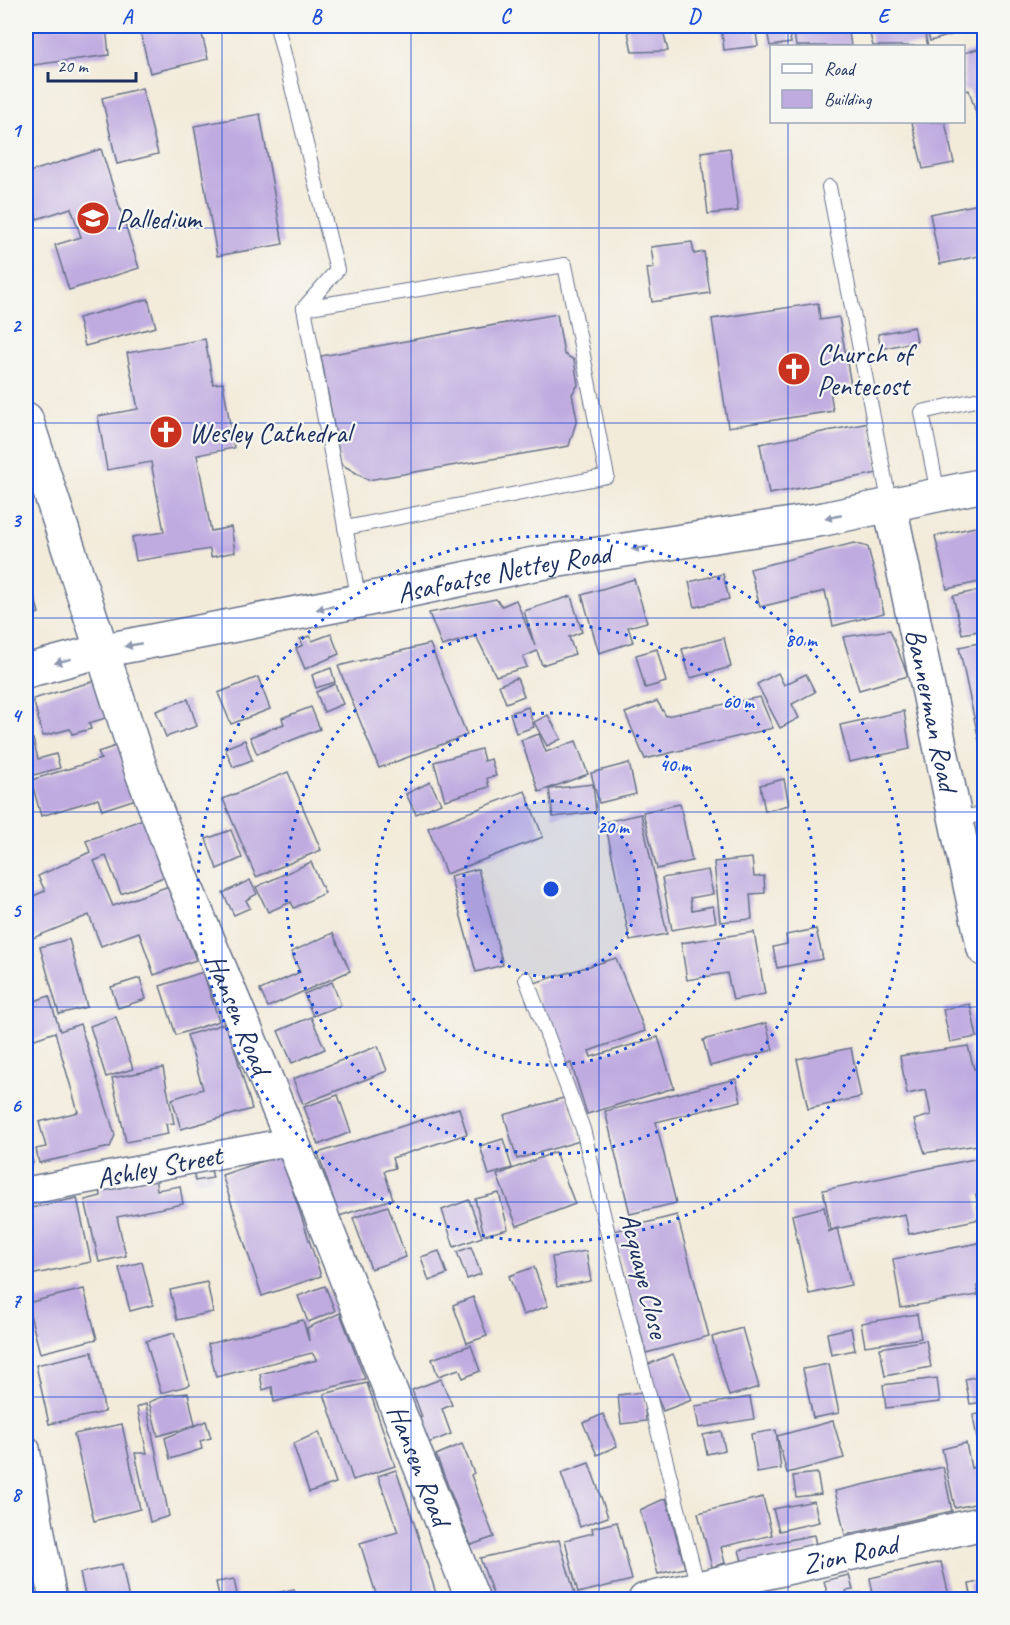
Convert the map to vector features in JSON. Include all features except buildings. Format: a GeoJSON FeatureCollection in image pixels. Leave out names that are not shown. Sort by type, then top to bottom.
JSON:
{"type":"FeatureCollection","features":[{"type":"Feature","properties":{"kind":"street","name":"Hansen Road"},"geometry":{"type":"LineString","coordinates":[[26,419],[141,770],[183,880],[292,1141],[472,1599]]}},
{"type":"Feature","properties":{"kind":"street","name":"Asafoatse Nettey Road"},"geometry":{"type":"LineString","coordinates":[[26,671],[101,651],[534,564],[824,519],[984,485]]}},
{"type":"Feature","properties":{"kind":"street","name":"Bannerman Road"},"geometry":{"type":"LineString","coordinates":[[890,506],[970,817],[984,949]]}},
{"type":"Feature","properties":{"kind":"street","name":"Ashley Street"},"geometry":{"type":"LineString","coordinates":[[26,1191],[292,1141]]}},
{"type":"Feature","properties":{"kind":"street"},"geometry":{"type":"LineString","coordinates":[[26,1449],[54,1599]]}},
{"type":"Feature","properties":{"kind":"street","name":"Zion Road"},"geometry":{"type":"LineString","coordinates":[[645,1599],[984,1523]]}},
{"type":"Feature","properties":{"kind":"lane"},"geometry":{"type":"LineString","coordinates":[[277,26],[337,270],[304,308]]}},
{"type":"Feature","properties":{"kind":"lane"},"geometry":{"type":"LineString","coordinates":[[828,188],[890,506]]}},
{"type":"Feature","properties":{"kind":"lane"},"geometry":{"type":"LineString","coordinates":[[304,308],[565,265],[607,476],[345,528]]}},
{"type":"Feature","properties":{"kind":"lane"},"geometry":{"type":"LineString","coordinates":[[304,308],[358,601]]}},
{"type":"Feature","properties":{"kind":"lane"},"geometry":{"type":"LineString","coordinates":[[938,496],[922,412],[984,398]]}},
{"type":"Feature","properties":{"kind":"lane","name":"Acquaye Close"},"geometry":{"type":"LineString","coordinates":[[526,979],[583,1128],[615,1266],[698,1587]]}},
{"type":"Feature","properties":{"kind":"place","name":"Palledium"},"geometry":{"type":"Point","coordinates":[93,218]}},
{"type":"Feature","properties":{"kind":"place","name":"Church of Pentecost"},"geometry":{"type":"Point","coordinates":[794,369]}},
{"type":"Feature","properties":{"kind":"place","name":"Wesley Cathedral"},"geometry":{"type":"Point","coordinates":[166,432]}}]}
